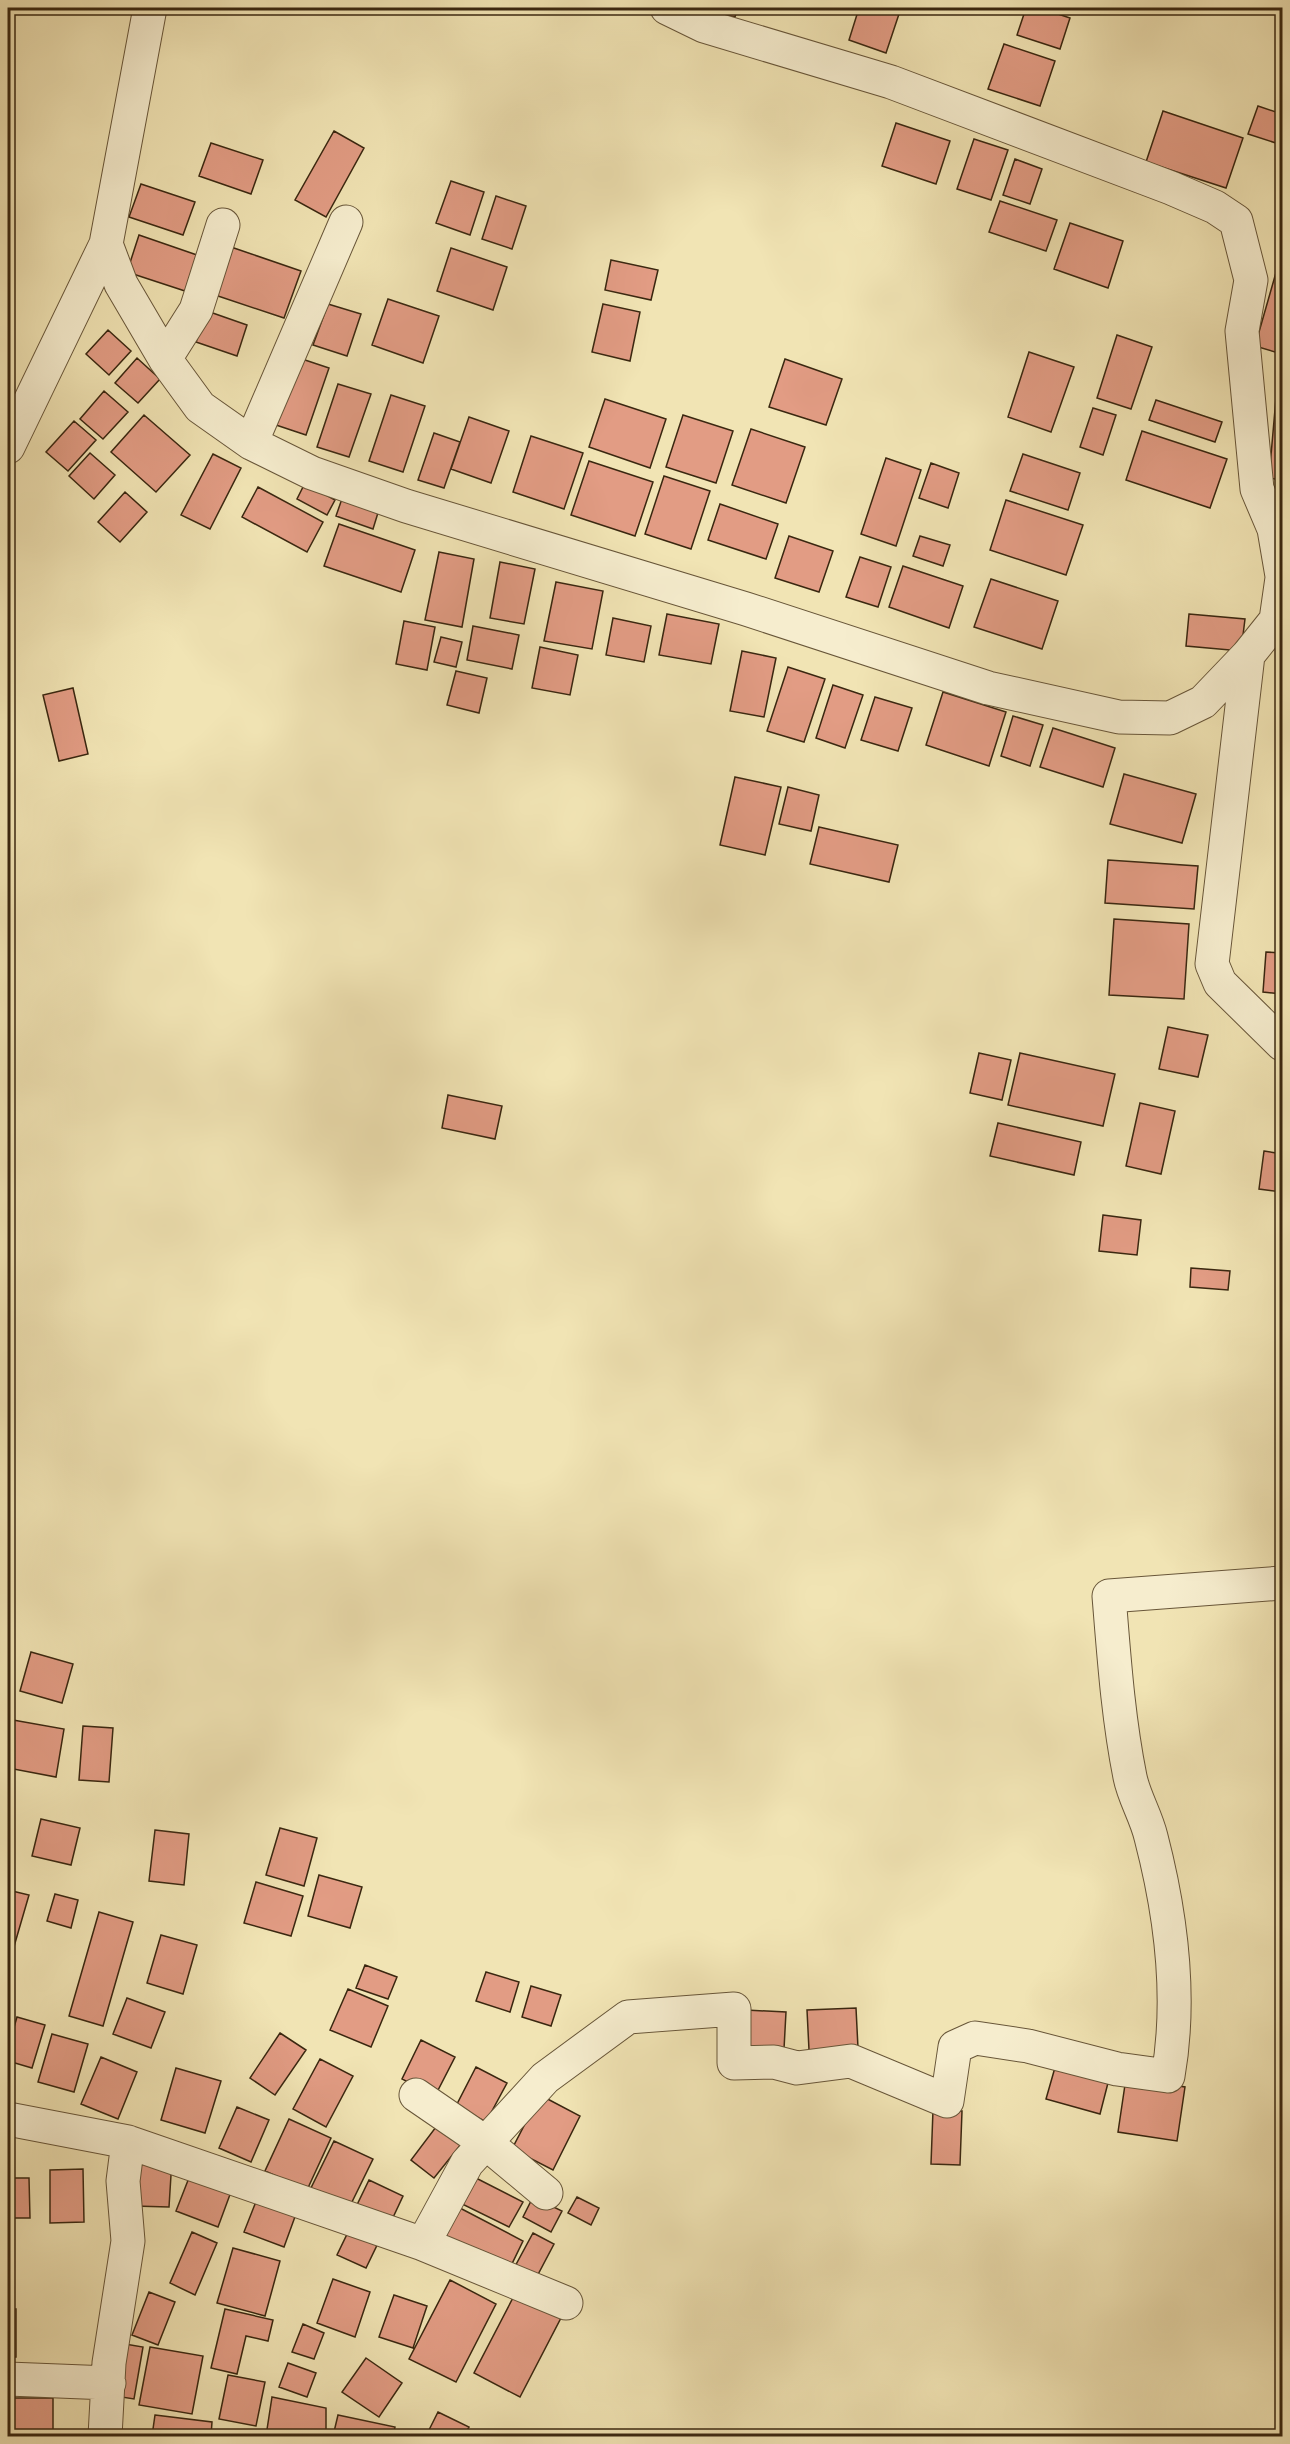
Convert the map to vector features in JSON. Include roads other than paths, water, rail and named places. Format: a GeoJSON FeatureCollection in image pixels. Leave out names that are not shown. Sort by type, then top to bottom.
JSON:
{"type":"FeatureCollection","features":[{"type":"Feature","properties":{"kind":"street"},"geometry":{"type":"LineString","coordinates":[[8,447],[106,244],[150,8]]}},
{"type":"Feature","properties":{"kind":"street"},"geometry":{"type":"LineString","coordinates":[[106,244],[122,284],[165,360],[200,406],[251,443],[312,473],[406,506],[746,609],[988,688],[1119,717],[1170,718],[1203,702],[1248,655],[1276,620],[1282,577],[1274,529],[1257,489],[1242,332],[1251,280],[1236,222],[1215,207],[1171,188],[902,86],[704,26],[667,8]]}},
{"type":"Feature","properties":{"kind":"street"},"geometry":{"type":"LineString","coordinates":[[251,443],[346,222]]}},
{"type":"Feature","properties":{"kind":"street"},"geometry":{"type":"LineString","coordinates":[[165,360],[196,310],[223,225]]}},
{"type":"Feature","properties":{"kind":"street"},"geometry":{"type":"LineString","coordinates":[[1248,655],[1212,964],[1220,983],[1282,1044]]}},
{"type":"Feature","properties":{"kind":"street"},"geometry":{"type":"LineString","coordinates":[[423,2244],[467,2163],[545,2078],[628,2017],[734,2009],[734,2063],[774,2062],[796,2068],[850,2061],[946,2101],[955,2047],[975,2038],[1028,2046],[1118,2069],[1168,2076],[1174,2043],[1173,1941],[1149,1828],[1130,1780],[1118,1711],[1109,1596],[1282,1583]]}},
{"type":"Feature","properties":{"kind":"street"},"geometry":{"type":"LineString","coordinates":[[416,2095],[486,2143],[546,2193]]}},
{"type":"Feature","properties":{"kind":"street"},"geometry":{"type":"LineString","coordinates":[[8,2119],[129,2142],[423,2244],[566,2303]]}},
{"type":"Feature","properties":{"kind":"street"},"geometry":{"type":"LineString","coordinates":[[105,2436],[109,2363],[128,2241],[123,2181],[129,2142]]}},
{"type":"Feature","properties":{"kind":"street"},"geometry":{"type":"LineString","coordinates":[[8,2379],[109,2383]]}}]}
